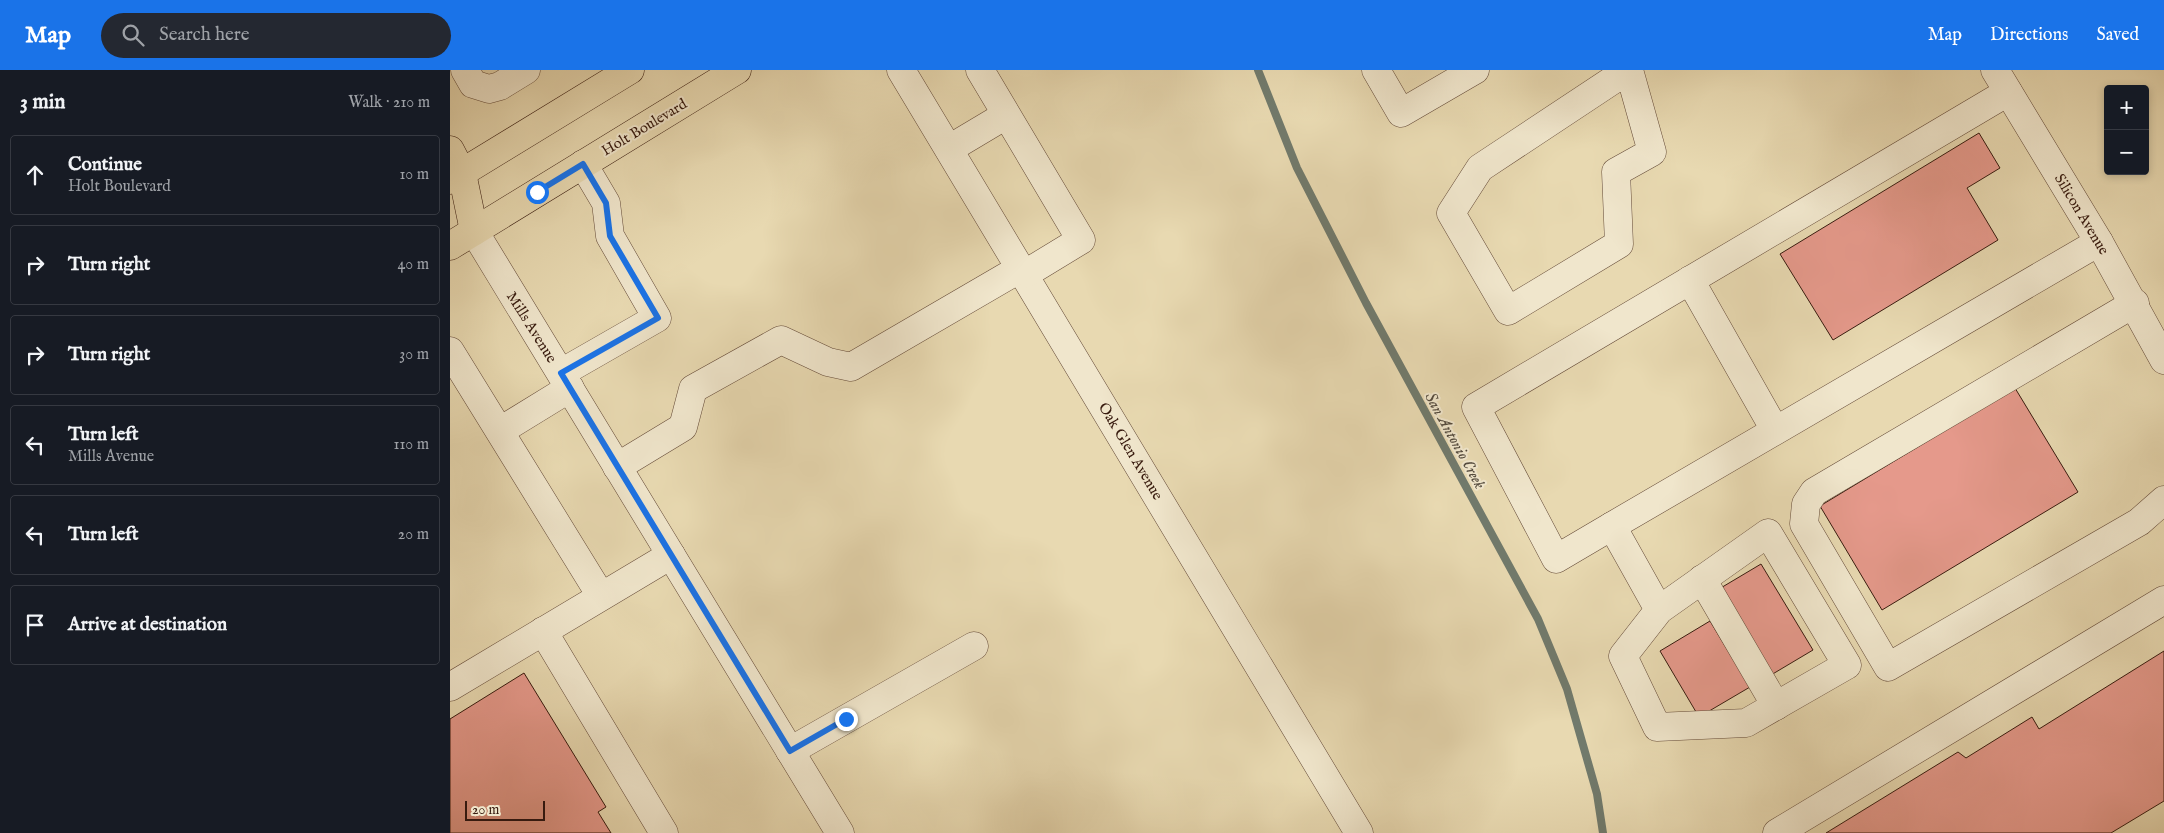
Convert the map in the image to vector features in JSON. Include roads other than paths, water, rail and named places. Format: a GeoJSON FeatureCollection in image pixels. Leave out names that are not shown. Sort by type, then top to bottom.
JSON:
{"type":"FeatureCollection","features":[{"type":"Feature","properties":{"kind":"main road"},"geometry":{"type":"LineString","coordinates":[[454,167],[630,70]]}},
{"type":"Feature","properties":{"kind":"main road","name":"Holt Boulevard"},"geometry":{"type":"LineString","coordinates":[[450,246],[737,70]]}},
{"type":"Feature","properties":{"kind":"main road","name":"Mills Avenue"},"geometry":{"type":"LineString","coordinates":[[454,167],[474,231]]}},
{"type":"Feature","properties":{"kind":"main road","name":"Mills Avenue"},"geometry":{"type":"LineString","coordinates":[[450,212],[474,231]]}},
{"type":"Feature","properties":{"kind":"street"},"geometry":{"type":"LineString","coordinates":[[465,70],[473,84],[489,89],[500,86],[526,70]]}},
{"type":"Feature","properties":{"kind":"street","name":"Oak Glen Avenue"},"geometry":{"type":"LineString","coordinates":[[901,70],[1359,833]]}},
{"type":"Feature","properties":{"kind":"street"},"geometry":{"type":"LineString","coordinates":[[617,467],[683,427],[693,389],[781,340],[828,362],[852,367],[1081,240],[980,70]]}},
{"type":"Feature","properties":{"kind":"street"},"geometry":{"type":"LineString","coordinates":[[1376,70],[1401,113],[1475,70]]}},
{"type":"Feature","properties":{"kind":"street"},"geometry":{"type":"LineString","coordinates":[[1629,70],[1652,152],[1616,172],[1619,244],[1508,311],[1450,214],[1480,168],[1629,70]]}},
{"type":"Feature","properties":{"kind":"street"},"geometry":{"type":"LineString","coordinates":[[2002,81],[1690,280],[1476,407],[1556,559],[2099,242]]}},
{"type":"Feature","properties":{"kind":"street","name":"Silicon Avenue"},"geometry":{"type":"LineString","coordinates":[[2002,81],[2099,242],[2164,360]]}},
{"type":"Feature","properties":{"kind":"street"},"geometry":{"type":"LineString","coordinates":[[949,149],[1006,115]]}},
{"type":"Feature","properties":{"kind":"street"},"geometry":{"type":"LineString","coordinates":[[500,432],[565,381],[658,318],[610,236],[606,203],[583,164]]}},
{"type":"Feature","properties":{"kind":"street","name":"Mills Avenue"},"geometry":{"type":"LineString","coordinates":[[474,231],[840,833]]}},
{"type":"Feature","properties":{"kind":"street"},"geometry":{"type":"LineString","coordinates":[[1690,280],[1775,430]]}},
{"type":"Feature","properties":{"kind":"street"},"geometry":{"type":"LineString","coordinates":[[2134,303],[1814,492],[1806,504],[1804,524],[1888,667],[2139,522],[2164,500]]}},
{"type":"Feature","properties":{"kind":"street"},"geometry":{"type":"LineString","coordinates":[[450,351],[601,596]]}},
{"type":"Feature","properties":{"kind":"street"},"geometry":{"type":"LineString","coordinates":[[1612,526],[1659,610]]}},
{"type":"Feature","properties":{"kind":"street"},"geometry":{"type":"LineString","coordinates":[[1768,533],[1847,665],[1746,723],[1657,727],[1622,656],[1659,610],[1702,579],[1768,533]]}},
{"type":"Feature","properties":{"kind":"street"},"geometry":{"type":"LineString","coordinates":[[450,687],[671,555]]}},
{"type":"Feature","properties":{"kind":"street"},"geometry":{"type":"LineString","coordinates":[[1702,579],[1776,706]]}},
{"type":"Feature","properties":{"kind":"street"},"geometry":{"type":"LineString","coordinates":[[1777,833],[2164,600]]}},
{"type":"Feature","properties":{"kind":"street"},"geometry":{"type":"LineString","coordinates":[[544,631],[664,833]]}},
{"type":"Feature","properties":{"kind":"street"},"geometry":{"type":"LineString","coordinates":[[790,751],[974,646]]}},
{"type":"Feature","properties":{"kind":"waterway","name":"San Antonio Creek"},"geometry":{"type":"LineString","coordinates":[[1258,70],[1297,168],[1366,303],[1538,619],[1567,689],[1597,794],[1603,833]]}}]}
